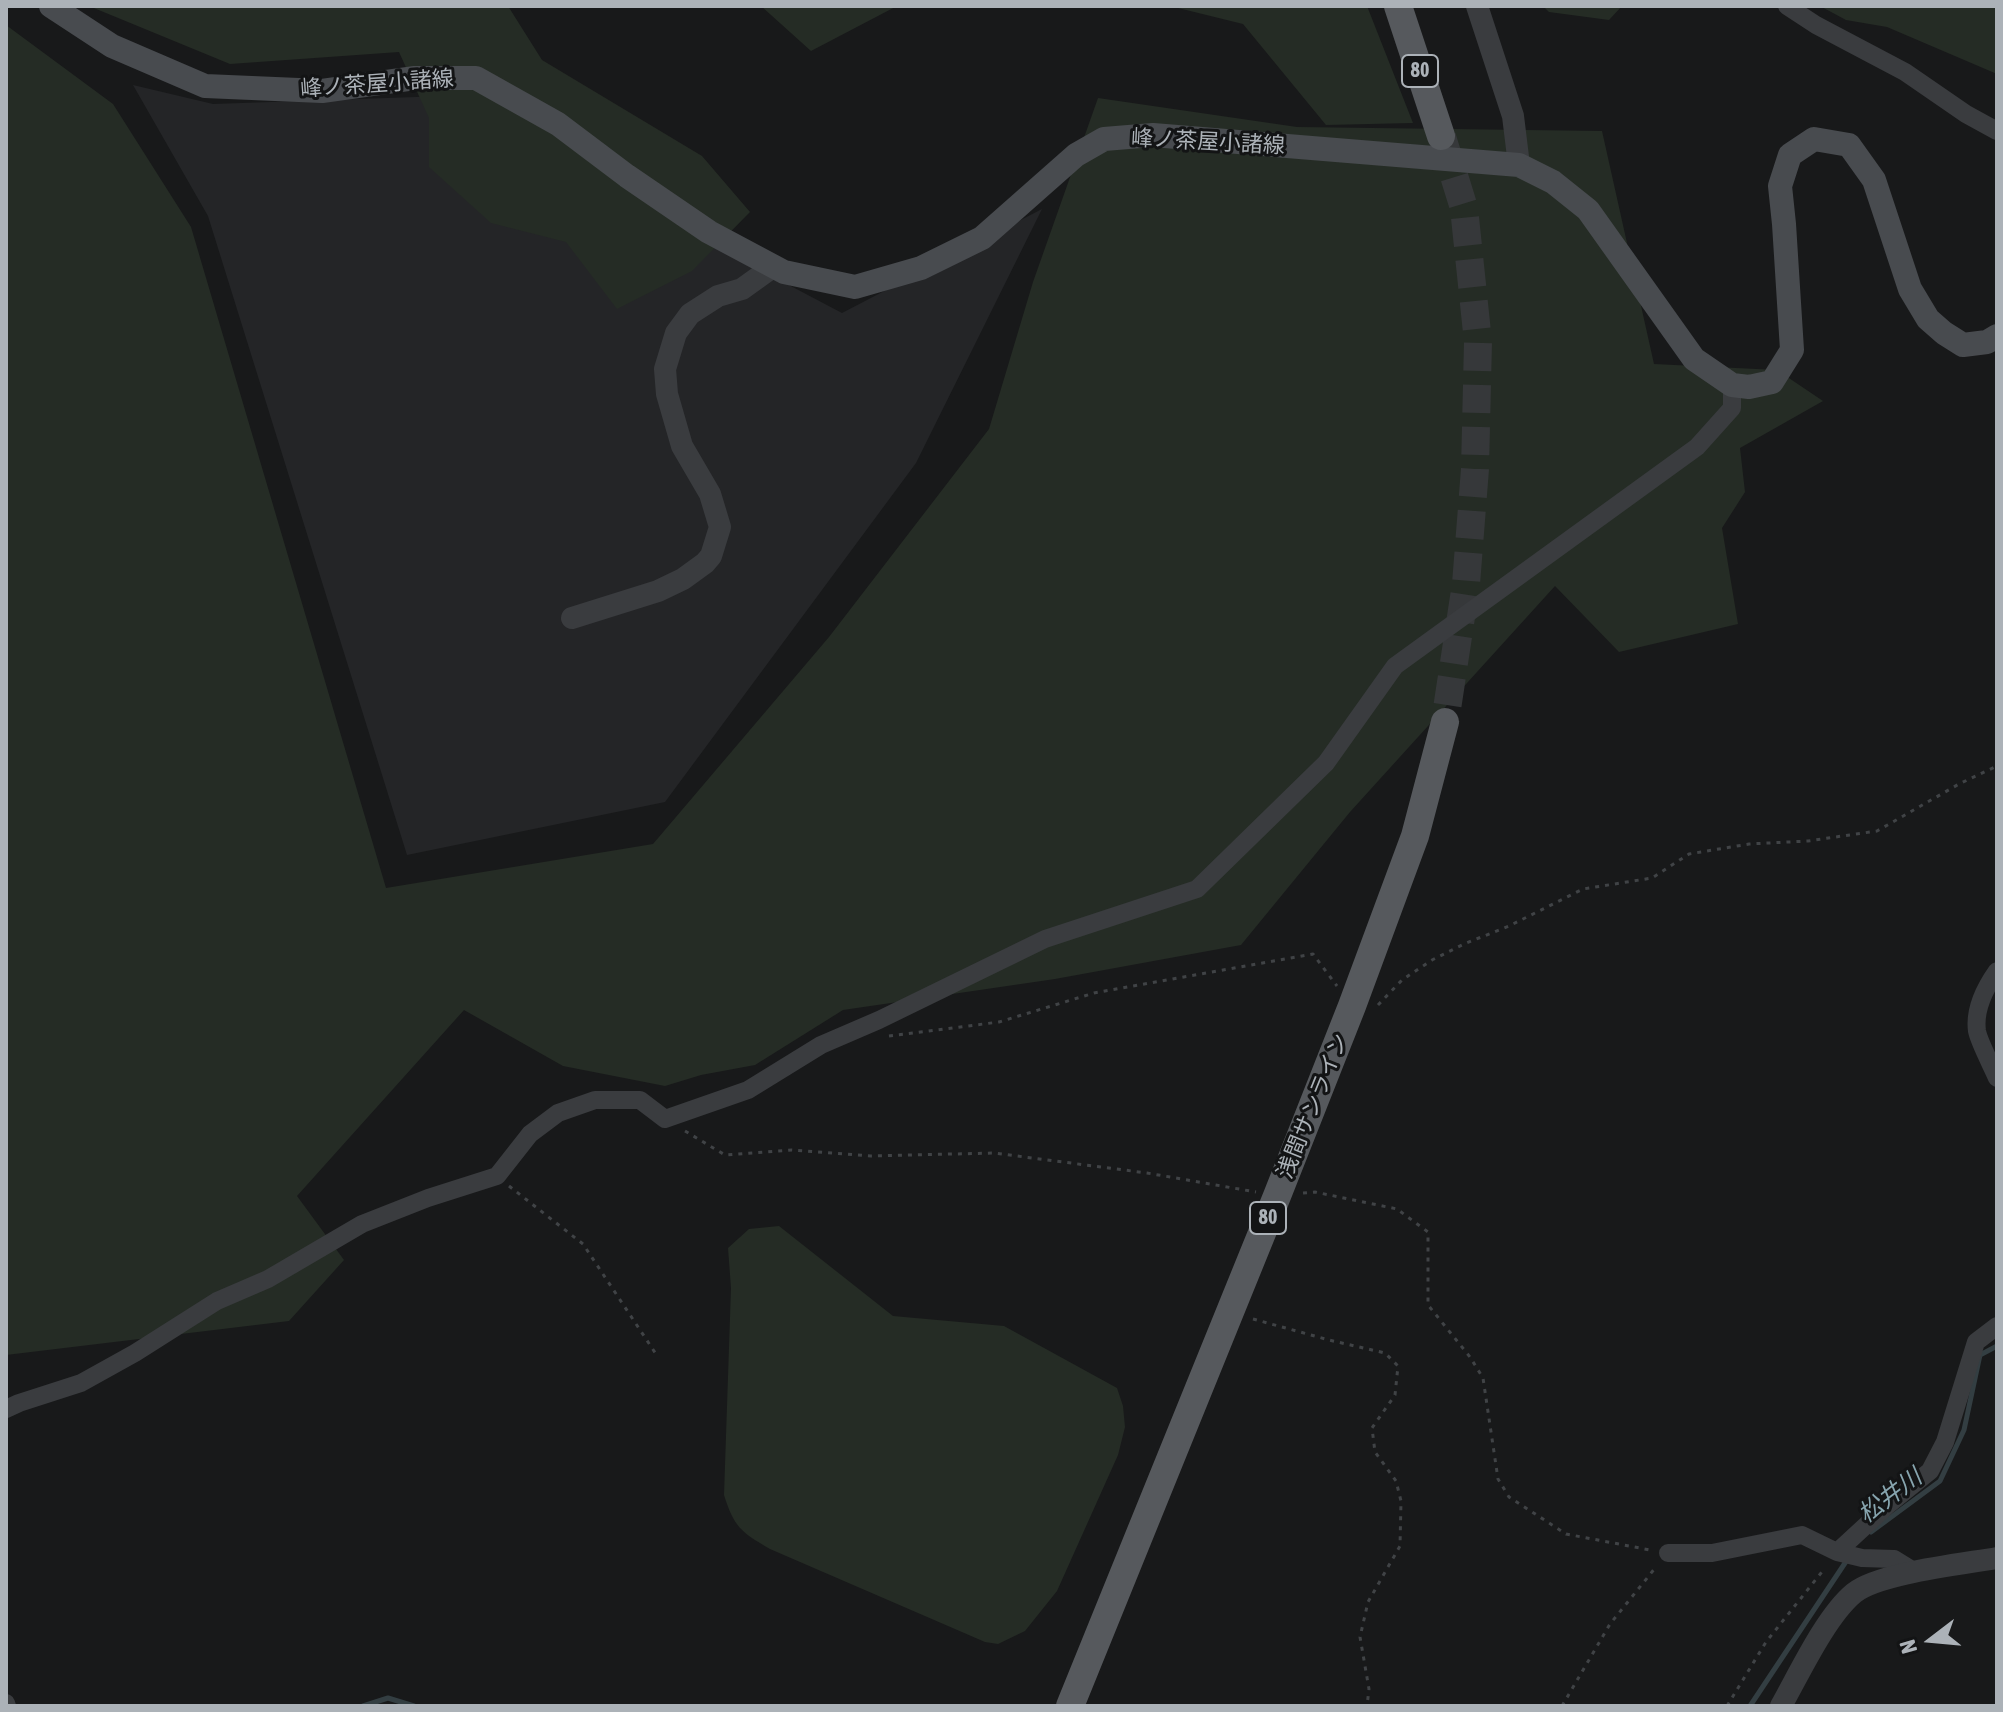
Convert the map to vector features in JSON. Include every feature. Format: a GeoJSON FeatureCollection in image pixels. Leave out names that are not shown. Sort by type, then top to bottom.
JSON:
{"type":"FeatureCollection","features":[{"type":"Feature","properties":{"kind":"main road","name":"峰ノ茶屋小諸線"},"geometry":{"type":"LineString","coordinates":[[51,6],[112,46],[205,86],[322,91],[415,78],[476,78],[558,124],[709,232],[784,272],[855,287],[921,268],[982,238],[1076,155],[1104,139],[1153,135],[1519,165],[1553,182],[1588,210],[1694,359],[1732,385]]}},
{"type":"Feature","properties":{"kind":"main road","name":"80"},"geometry":{"type":"LineString","coordinates":[[1398,6],[1441,136]]}},
{"type":"Feature","properties":{"kind":"main road"},"geometry":{"type":"LineString","coordinates":[[1732,385],[1749,387],[1772,382],[1792,350],[1780,186],[1790,155],[1814,139],[1849,145],[1874,180],[1910,289],[1928,319],[1963,345],[1987,342],[1997,336]]}},
{"type":"Feature","properties":{"kind":"main road","name":"浅間サンライン"},"geometry":{"type":"LineString","coordinates":[[1070,1706],[1352,1006],[1415,836],[1445,722]]}},
{"type":"Feature","properties":{"kind":"street"},"geometry":{"type":"LineString","coordinates":[[1477,6],[1513,116],[1519,165]]}},
{"type":"Feature","properties":{"kind":"street"},"geometry":{"type":"LineString","coordinates":[[1787,6],[1816,25],[1905,72],[1966,114],[1997,131]]}},
{"type":"Feature","properties":{"kind":"street"},"geometry":{"type":"LineString","coordinates":[[572,618],[658,591],[683,579],[711,556],[720,527],[710,494],[682,446],[667,394],[665,369],[676,333],[690,314],[718,296],[742,289],[774,266]]}},
{"type":"Feature","properties":{"kind":"street"},"geometry":{"type":"LineString","coordinates":[[6,1409],[81,1383],[217,1301],[268,1279],[362,1224],[497,1176],[530,1134],[558,1113],[595,1100],[640,1100],[665,1119],[748,1090],[821,1045],[1045,939],[1197,889],[1326,763],[1395,666],[1697,447],[1732,408],[1732,385]]}},
{"type":"Feature","properties":{"kind":"street"},"geometry":{"type":"LineString","coordinates":[[1997,971],[1979,1002],[1977,1031],[1997,1078]]}},
{"type":"Feature","properties":{"kind":"street"},"geometry":{"type":"LineString","coordinates":[[1837,1552],[1930,1471],[1945,1442],[1976,1342],[1997,1326]]}},
{"type":"Feature","properties":{"kind":"street"},"geometry":{"type":"LineString","coordinates":[[1668,1553],[1712,1553],[1802,1535],[1837,1552],[1862,1558],[1894,1559],[1915,1572]]}},
{"type":"Feature","properties":{"kind":"street"},"geometry":{"type":"LineString","coordinates":[[1781,1706],[1829,1622],[1855,1592],[1882,1579],[1997,1558]]}},
{"type":"Feature","properties":{"kind":"path"},"geometry":{"type":"LineString","coordinates":[[881,1037],[999,1022],[1094,993],[1313,954],[1352,1006],[1379,1005],[1402,980],[1432,960],[1583,889],[1652,878],[1689,854],[1749,844],[1808,841],[1877,831],[1997,766]]}},
{"type":"Feature","properties":{"kind":"path"},"geometry":{"type":"LineString","coordinates":[[665,1119],[725,1155],[792,1150],[871,1156],[994,1153],[1147,1173],[1277,1196],[1315,1192],[1397,1209],[1428,1232],[1428,1305],[1483,1378],[1498,1479],[1509,1497],[1566,1534],[1668,1553],[1610,1624],[1562,1706]]}},
{"type":"Feature","properties":{"kind":"path"},"geometry":{"type":"LineString","coordinates":[[497,1176],[583,1244],[656,1354]]}},
{"type":"Feature","properties":{"kind":"path"},"geometry":{"type":"LineString","coordinates":[[1230,1312],[1385,1353],[1398,1366],[1395,1395],[1372,1428],[1375,1452],[1396,1481],[1401,1501],[1400,1546],[1368,1602],[1360,1637],[1369,1689],[1367,1706]]}},
{"type":"Feature","properties":{"kind":"path"},"geometry":{"type":"LineString","coordinates":[[1727,1706],[1766,1642],[1837,1552]]}},
{"type":"Feature","properties":{"kind":"shaded area"},"geometry":{"type":"Polygon","coordinates":[[[89,6],[508,6],[542,60],[702,156],[750,212],[692,271],[617,309],[566,242],[491,223],[429,167],[429,118],[399,52],[230,64],[89,6]]]}},
{"type":"Feature","properties":{"kind":"shaded area"},"geometry":{"type":"Polygon","coordinates":[[[761,6],[897,6],[811,51],[761,6]]]}},
{"type":"Feature","properties":{"kind":"shaded area"},"geometry":{"type":"Polygon","coordinates":[[[1170,6],[1367,6],[1413,123],[1326,125],[1243,24],[1170,6]]]}},
{"type":"Feature","properties":{"kind":"shaded area"},"geometry":{"type":"Polygon","coordinates":[[[1543,6],[1622,6],[1609,20],[1549,12],[1543,6]]]}},
{"type":"Feature","properties":{"kind":"shaded area"},"geometry":{"type":"Polygon","coordinates":[[[1820,6],[1997,6],[1997,74],[1887,27],[1846,20],[1820,6]]]}},
{"type":"Feature","properties":{"kind":"shaded area"},"geometry":{"type":"Polygon","coordinates":[[[6,25],[113,104],[191,227],[386,888],[653,844],[829,637],[989,429],[1033,282],[1098,98],[1297,127],[1602,131],[1654,364],[1777,370],[1823,401],[1740,448],[1745,492],[1722,528],[1738,624],[1619,652],[1555,586],[1350,812],[1241,945],[1055,979],[843,1010],[755,1065],[701,1075],[665,1086],[563,1066],[464,1010],[297,1196],[344,1260],[289,1321],[6,1355],[6,25]]]}},
{"type":"Feature","properties":{"kind":"shaded area"},"geometry":{"type":"Polygon","coordinates":[[[133,85],[213,104],[474,95],[620,196],[842,313],[1042,209],[916,463],[665,802],[407,855],[208,216],[133,85]]]}},
{"type":"Feature","properties":{"kind":"shaded area"},"geometry":{"type":"Polygon","coordinates":[[[779,1226],[893,1316],[1004,1326],[1117,1388],[1125,1427],[1118,1455],[1057,1591],[1025,1631],[998,1644],[985,1642],[770,1549],[745,1533],[735,1522],[724,1495],[731,1288],[728,1248],[749,1229],[779,1226]]]}},
{"type":"Feature","properties":{"kind":"waterway","name":"松井川"},"geometry":{"type":"LineString","coordinates":[[1871,1532],[1940,1481],[1964,1430],[1980,1355],[1997,1346]]}},
{"type":"Feature","properties":{"kind":"waterway","name":"松井川"},"geometry":{"type":"LineString","coordinates":[[1750,1706],[1847,1560]]}},
{"type":"Feature","properties":{"kind":"waterway","name":"松井川"},"geometry":{"type":"LineString","coordinates":[[363,1706],[388,1698],[414,1706]]}},
{"type":"Feature","properties":{"kind":"tunnel"},"geometry":{"type":"LineString","coordinates":[[1442,137],[1464,208],[1478,342],[1475,469],[1466,584],[1445,722]]}}]}
